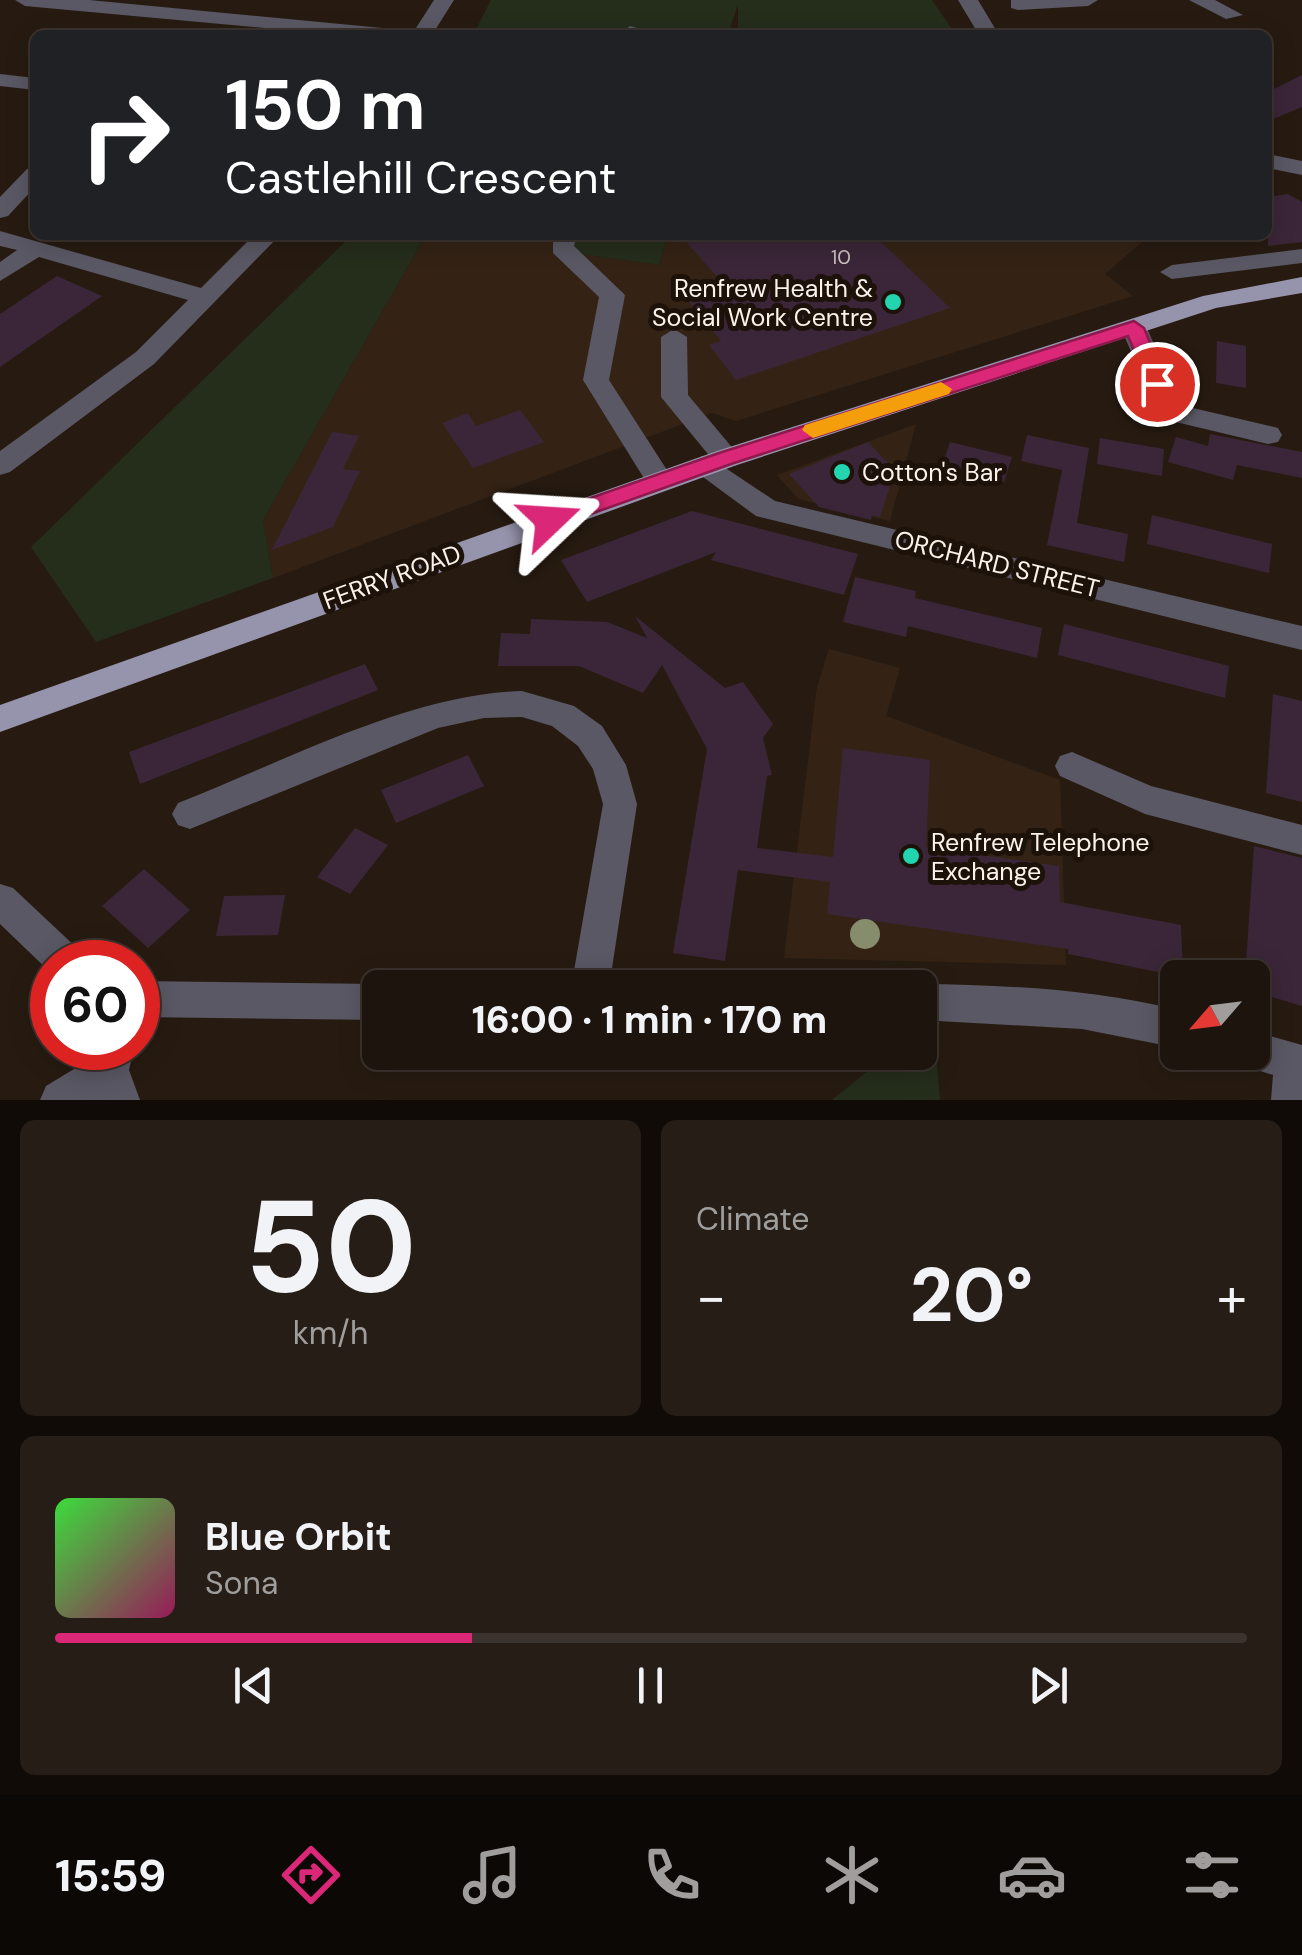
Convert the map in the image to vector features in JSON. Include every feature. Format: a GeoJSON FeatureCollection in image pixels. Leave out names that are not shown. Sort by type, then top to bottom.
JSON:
{"type":"FeatureCollection","features":[{"type":"Feature","properties":{"kind":"main road","name":"FERRY ROAD"},"geometry":{"type":"LineString","coordinates":[[0,719],[714,462],[1212,301],[1289,287]]}},
{"type":"Feature","properties":{"kind":"street"},"geometry":{"type":"LineString","coordinates":[[24,0],[191,7],[368,30]]}},
{"type":"Feature","properties":{"kind":"street"},"geometry":{"type":"LineString","coordinates":[[425,30],[444,0]]}},
{"type":"Feature","properties":{"kind":"street"},"geometry":{"type":"LineString","coordinates":[[968,0],[986,30]]}},
{"type":"Feature","properties":{"kind":"street"},"geometry":{"type":"LineString","coordinates":[[1018,4],[1088,0]]}},
{"type":"Feature","properties":{"kind":"street"},"geometry":{"type":"LineString","coordinates":[[1199,0],[1233,15]]}},
{"type":"Feature","properties":{"kind":"street"},"geometry":{"type":"LineString","coordinates":[[0,80],[30,83]]}},
{"type":"Feature","properties":{"kind":"street"},"geometry":{"type":"LineString","coordinates":[[1272,161],[1299,163]]}},
{"type":"Feature","properties":{"kind":"street"},"geometry":{"type":"LineString","coordinates":[[0,211],[30,179]]}},
{"type":"Feature","properties":{"kind":"street"},"geometry":{"type":"LineString","coordinates":[[0,238],[206,297]]}},
{"type":"Feature","properties":{"kind":"street"},"geometry":{"type":"LineString","coordinates":[[0,464],[145,358],[263,240]]}},
{"type":"Feature","properties":{"kind":"street"},"geometry":{"type":"LineString","coordinates":[[564,240],[562,248],[612,295],[596,380],[660,481]]}},
{"type":"Feature","properties":{"kind":"street"},"geometry":{"type":"LineString","coordinates":[[0,274],[37,247]]}},
{"type":"Feature","properties":{"kind":"street"},"geometry":{"type":"LineString","coordinates":[[1172,272],[1302,256]]}},
{"type":"Feature","properties":{"kind":"street"},"geometry":{"type":"LineString","coordinates":[[1251,262],[1289,287]]}},
{"type":"Feature","properties":{"kind":"street"},"geometry":{"type":"LineString","coordinates":[[1134,328],[1169,412],[1268,434]]}},
{"type":"Feature","properties":{"kind":"street","name":"ORCHARD STREET"},"geometry":{"type":"LineString","coordinates":[[674,337],[675,397],[714,462],[766,509],[1302,638]]}},
{"type":"Feature","properties":{"kind":"street"},"geometry":{"type":"LineString","coordinates":[[190,814],[433,716],[484,705],[522,704],[562,716],[590,736],[609,765],[620,804],[593,970]]}},
{"type":"Feature","properties":{"kind":"street"},"geometry":{"type":"LineString","coordinates":[[1072,766],[1146,799],[1302,840]]}},
{"type":"Feature","properties":{"kind":"street"},"geometry":{"type":"LineString","coordinates":[[0,900],[43,940]]}},
{"type":"Feature","properties":{"kind":"street"},"geometry":{"type":"LineString","coordinates":[[160,999],[362,1002]]}},
{"type":"Feature","properties":{"kind":"street"},"geometry":{"type":"LineString","coordinates":[[937,1002],[1008,1003],[1128,1015],[1160,1023]]}},
{"type":"Feature","properties":{"kind":"street"},"geometry":{"type":"LineString","coordinates":[[1270,1060],[1296,1075]]}},
{"type":"Feature","properties":{"kind":"street"},"geometry":{"type":"LineString","coordinates":[[60,1100],[115,1072]]}},
{"type":"Feature","properties":{"kind":"shaded area"},"geometry":{"type":"Polygon","coordinates":[[[423,240],[556,240],[553,250],[659,265],[666,240],[1144,240],[1105,274],[1133,296],[736,421],[712,413],[273,578],[263,520],[423,240]]]}},
{"type":"Feature","properties":{"kind":"shaded area"},"geometry":{"type":"Polygon","coordinates":[[[916,424],[890,521],[798,499],[777,475],[916,424]]]}},
{"type":"Feature","properties":{"kind":"shaded area"},"geometry":{"type":"Polygon","coordinates":[[[829,649],[900,668],[886,716],[1060,780],[1066,965],[784,958],[817,687],[829,649]]]}},
{"type":"Feature","properties":{"kind":"green space"},"geometry":{"type":"Polygon","coordinates":[[[491,0],[932,0],[953,30],[738,30],[738,4],[730,30],[476,30],[491,0]]]}},
{"type":"Feature","properties":{"kind":"green space"},"geometry":{"type":"Polygon","coordinates":[[[347,240],[423,240],[263,520],[273,578],[96,642],[31,547],[347,240]]]}},
{"type":"Feature","properties":{"kind":"green space"},"geometry":{"type":"Polygon","coordinates":[[[555,240],[666,240],[659,265],[552,250],[555,240]]]}},
{"type":"Feature","properties":{"kind":"green space"},"geometry":{"type":"Polygon","coordinates":[[[937,1066],[940,1100],[832,1100],[869,1070],[937,1070],[937,1066]]]}},
{"type":"Feature","properties":{"kind":"building"},"geometry":{"type":"Polygon","coordinates":[[[1302,75],[1302,107],[1272,119],[1272,90],[1302,75]]]}},
{"type":"Feature","properties":{"kind":"building"},"geometry":{"type":"Polygon","coordinates":[[[1288,194],[1302,202],[1302,242],[1268,246],[1268,240],[1272,240],[1272,196],[1288,194]]]}},
{"type":"Feature","properties":{"kind":"building","name":"Renfrew Health & Social Work Centre"},"geometry":{"type":"Polygon","coordinates":[[[684,240],[879,240],[950,308],[736,380],[709,345],[721,341],[679,290],[718,278],[684,240]]]}},
{"type":"Feature","properties":{"kind":"building"},"geometry":{"type":"Polygon","coordinates":[[[57,276],[102,296],[0,367],[0,314],[57,276]]]}},
{"type":"Feature","properties":{"kind":"building"},"geometry":{"type":"Polygon","coordinates":[[[1217,341],[1246,346],[1246,388],[1216,383],[1217,341]]]}},
{"type":"Feature","properties":{"kind":"building"},"geometry":{"type":"Polygon","coordinates":[[[520,410],[544,442],[473,468],[442,423],[468,413],[476,426],[520,410]]]}},
{"type":"Feature","properties":{"kind":"building"},"geometry":{"type":"Polygon","coordinates":[[[332,432],[359,436],[343,469],[360,471],[333,527],[272,550],[332,432]]]}},
{"type":"Feature","properties":{"kind":"building"},"geometry":{"type":"Polygon","coordinates":[[[1210,434],[1302,452],[1302,478],[1237,465],[1233,480],[1168,462],[1176,437],[1208,446],[1210,434]]]}},
{"type":"Feature","properties":{"kind":"building"},"geometry":{"type":"Polygon","coordinates":[[[1027,435],[1089,448],[1077,523],[1128,534],[1124,562],[1047,545],[1062,470],[1021,461],[1027,435]]]}},
{"type":"Feature","properties":{"kind":"building"},"geometry":{"type":"Polygon","coordinates":[[[1100,438],[1164,449],[1162,476],[1097,464],[1100,438]]]}},
{"type":"Feature","properties":{"kind":"building","name":"Cotton's Bar"},"geometry":{"type":"Polygon","coordinates":[[[868,442],[895,471],[880,517],[872,515],[871,520],[819,507],[789,474],[868,442]]]}},
{"type":"Feature","properties":{"kind":"building"},"geometry":{"type":"Polygon","coordinates":[[[950,442],[1012,457],[1004,482],[981,477],[979,485],[939,475],[950,442]]]}},
{"type":"Feature","properties":{"kind":"building"},"geometry":{"type":"Polygon","coordinates":[[[692,511],[858,554],[844,595],[711,560],[716,552],[587,602],[561,560],[692,511]]]}},
{"type":"Feature","properties":{"kind":"building"},"geometry":{"type":"Polygon","coordinates":[[[1152,515],[1272,544],[1269,573],[1147,544],[1152,515]]]}},
{"type":"Feature","properties":{"kind":"building"},"geometry":{"type":"Polygon","coordinates":[[[855,577],[916,591],[915,598],[1042,628],[1037,658],[908,626],[906,637],[843,622],[855,577]]]}},
{"type":"Feature","properties":{"kind":"building"},"geometry":{"type":"Polygon","coordinates":[[[635,616],[725,688],[743,682],[773,724],[763,738],[772,775],[767,776],[757,848],[833,857],[843,748],[930,760],[926,847],[1059,866],[1060,902],[1181,925],[1182,960],[1160,960],[1160,972],[1068,954],[1068,949],[827,914],[830,882],[738,870],[725,961],[673,953],[707,749],[662,665],[643,693],[579,666],[498,666],[501,633],[530,634],[531,619],[607,622],[647,638],[635,616]]]}},
{"type":"Feature","properties":{"kind":"building"},"geometry":{"type":"Polygon","coordinates":[[[1064,624],[1229,666],[1225,698],[1058,655],[1064,624]]]}},
{"type":"Feature","properties":{"kind":"building"},"geometry":{"type":"Polygon","coordinates":[[[365,664],[378,690],[140,784],[129,752],[365,664]]]}},
{"type":"Feature","properties":{"kind":"building"},"geometry":{"type":"Polygon","coordinates":[[[1273,694],[1302,701],[1302,802],[1266,793],[1273,694]]]}},
{"type":"Feature","properties":{"kind":"building"},"geometry":{"type":"Polygon","coordinates":[[[468,755],[484,786],[396,823],[381,790],[468,755]]]}},
{"type":"Feature","properties":{"kind":"building"},"geometry":{"type":"Polygon","coordinates":[[[355,828],[388,845],[350,894],[317,877],[355,828]]]}},
{"type":"Feature","properties":{"kind":"building"},"geometry":{"type":"Polygon","coordinates":[[[1254,846],[1302,858],[1302,1006],[1270,996],[1270,960],[1246,960],[1254,846]]]}},
{"type":"Feature","properties":{"kind":"building"},"geometry":{"type":"Polygon","coordinates":[[[144,869],[190,910],[157,940],[139,940],[102,906],[144,869]]]}},
{"type":"Feature","properties":{"kind":"building"},"geometry":{"type":"Polygon","coordinates":[[[285,895],[278,935],[216,936],[224,896],[285,895]]]}},
{"type":"Feature","properties":{"kind":"slow traffic"},"geometry":{"type":"LineString","coordinates":[[813,430],[941,389]]}},
{"type":"Feature","properties":{"kind":"place","name":"Renfrew Health & Social Work Centre"},"geometry":{"type":"Point","coordinates":[893,302]}},
{"type":"Feature","properties":{"kind":"place","name":"Cotton's Bar"},"geometry":{"type":"Point","coordinates":[842,472]}},
{"type":"Feature","properties":{"kind":"place","name":"Renfrew Telephone Exchange"},"geometry":{"type":"Point","coordinates":[911,856]}},
{"type":"Feature","properties":{"kind":"route"},"geometry":{"type":"LineString","coordinates":[[550,520],[727,458],[1134,328],[1157,384]]}}]}
